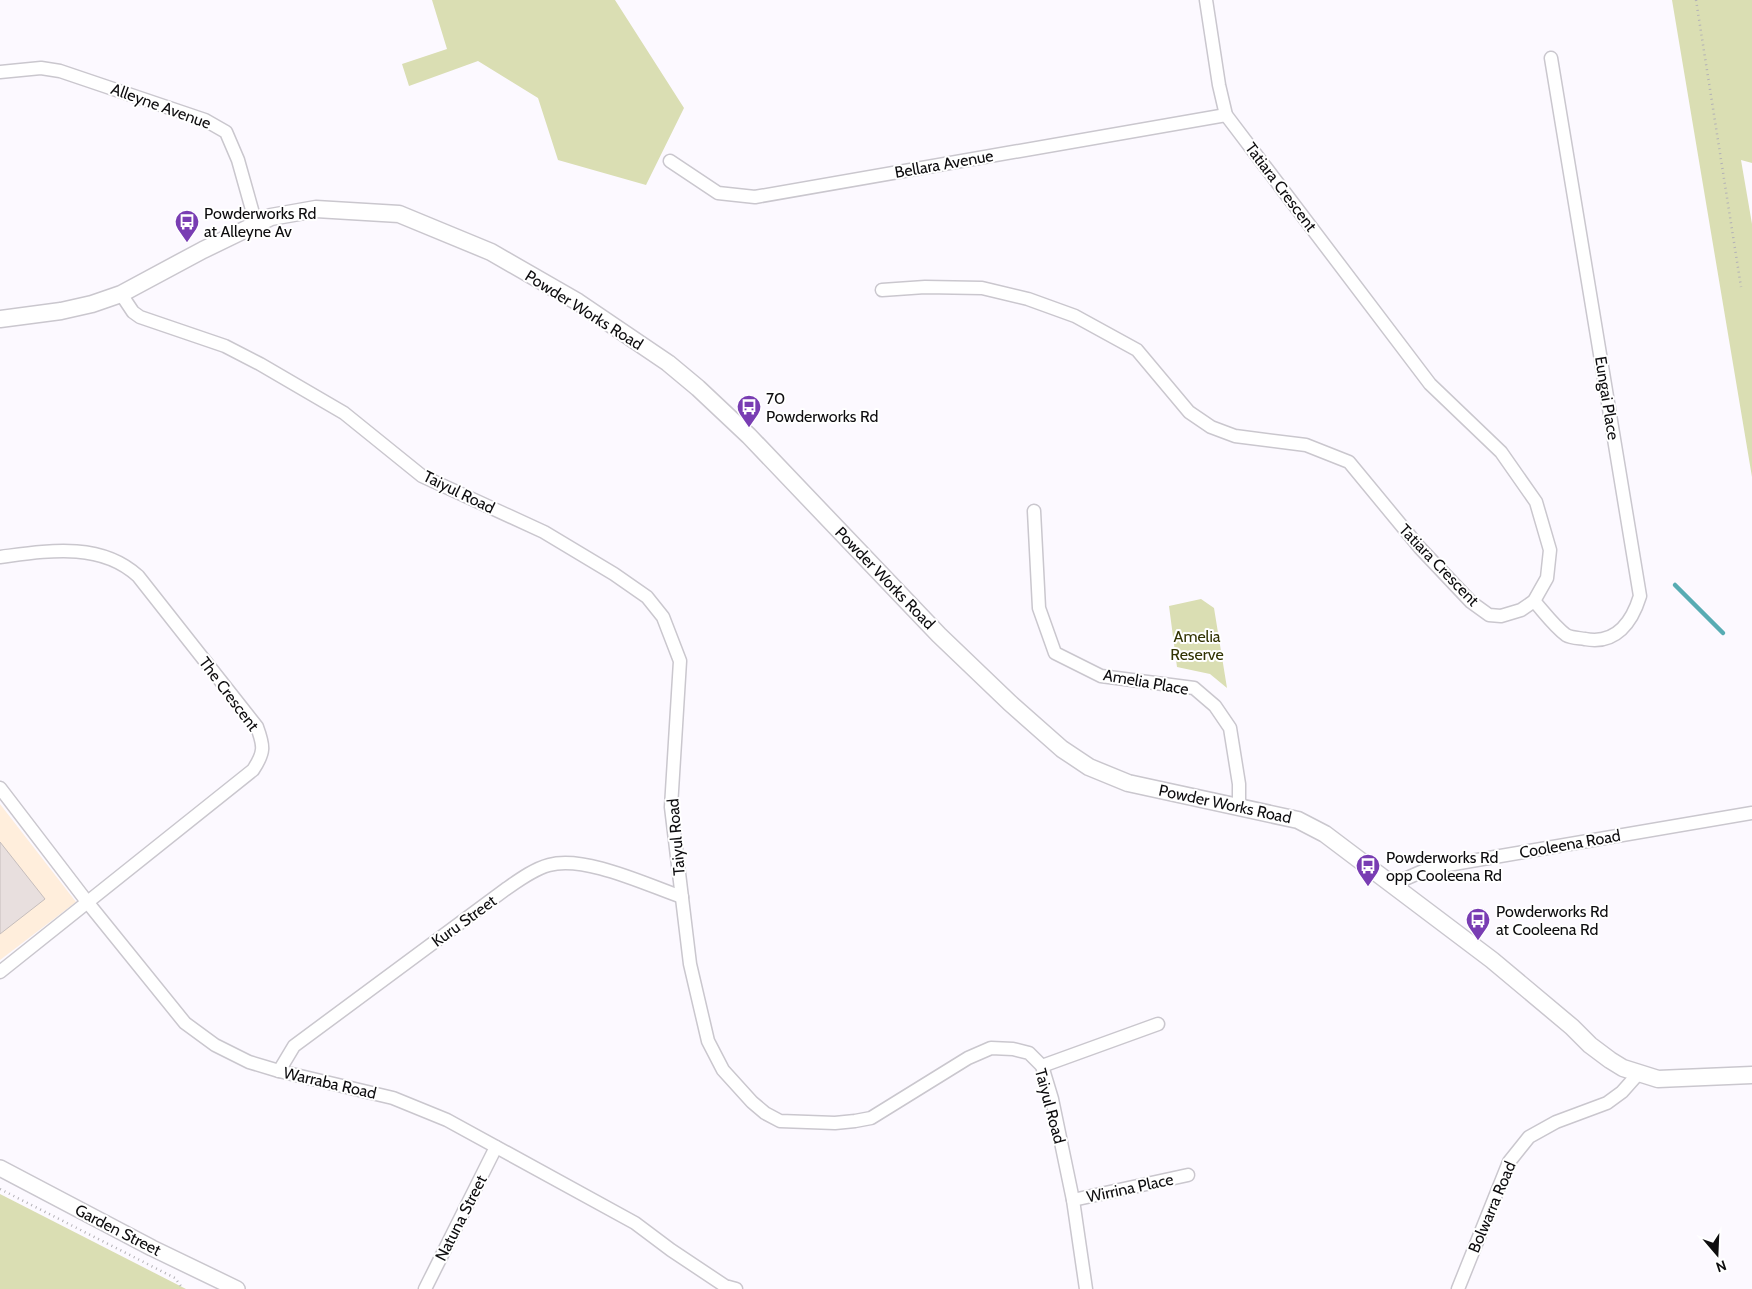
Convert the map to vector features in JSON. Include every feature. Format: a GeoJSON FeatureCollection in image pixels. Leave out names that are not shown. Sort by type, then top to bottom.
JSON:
{"type":"FeatureCollection","features":[{"type":"Feature","properties":{"kind":"main road","name":"Powder Works Road"},"geometry":{"type":"LineString","coordinates":[[0,319],[61,311],[92,304],[121,294],[203,250],[272,217],[316,209],[399,214],[491,252],[578,302],[668,363],[698,388],[749,436],[939,635],[1010,703],[1062,749],[1089,767],[1128,783],[1298,820],[1325,834],[1492,960],[1610,1060],[1638,1074],[1658,1079],[1752,1076]]}},
{"type":"Feature","properties":{"kind":"street","name":"Tatiara Crescent"},"geometry":{"type":"LineString","coordinates":[[882,290],[925,287],[982,288],[1028,300],[1075,316],[1137,350],[1189,412],[1211,427],[1235,436],[1306,445],[1349,462],[1420,548],[1471,602],[1489,615],[1501,616],[1521,610],[1534,601],[1547,578],[1550,550],[1536,502],[1501,452],[1430,384],[1226,115],[1219,85],[1206,0]]}},
{"type":"Feature","properties":{"kind":"street","name":"Eungai Place"},"geometry":{"type":"LineString","coordinates":[[1534,601],[1567,636],[1594,641],[1611,636],[1626,626],[1634,613],[1640,596],[1551,58]]}},
{"type":"Feature","properties":{"kind":"street","name":"Alleyne Avenue"},"geometry":{"type":"LineString","coordinates":[[0,72],[41,68],[60,71],[205,120],[226,132],[238,160],[256,224]]}},
{"type":"Feature","properties":{"kind":"street","name":"Bellara Avenue"},"geometry":{"type":"LineString","coordinates":[[670,161],[718,193],[755,196],[1226,115]]}},
{"type":"Feature","properties":{"kind":"street","name":"Taiyul Road"},"geometry":{"type":"LineString","coordinates":[[121,294],[133,312],[140,317],[225,346],[260,364],[344,413],[422,476],[544,532],[614,574],[646,597],[663,617],[680,661],[671,807],[690,964],[708,1041],[723,1070],[752,1102],[765,1113],[780,1121],[835,1123],[871,1118],[968,1058],[991,1048],[1013,1049],[1029,1053],[1042,1066],[1052,1099],[1073,1200],[1086,1289]]}},
{"type":"Feature","properties":{"kind":"street","name":"Amelia Place"},"geometry":{"type":"LineString","coordinates":[[1034,511],[1039,608],[1055,653],[1101,676],[1194,688],[1215,706],[1230,728],[1238,784],[1239,806]]}},
{"type":"Feature","properties":{"kind":"street","name":"The Crescent"},"geometry":{"type":"LineString","coordinates":[[0,557],[68,550],[116,560],[129,567],[256,727],[263,750],[261,759],[253,770],[0,972]]}},
{"type":"Feature","properties":{"kind":"street","name":"Warraba Road"},"geometry":{"type":"LineString","coordinates":[[0,788],[88,903],[185,1023],[215,1045],[249,1062],[393,1098],[447,1120],[635,1223],[725,1286],[736,1289]]}},
{"type":"Feature","properties":{"kind":"street","name":"Cooleena Road"},"geometry":{"type":"LineString","coordinates":[[1391,885],[1430,868],[1752,813]]}},
{"type":"Feature","properties":{"kind":"street","name":"Kuru Street"},"geometry":{"type":"LineString","coordinates":[[279,1071],[294,1046],[506,889],[524,877],[550,865],[572,863],[605,869],[682,897]]}},
{"type":"Feature","properties":{"kind":"street"},"geometry":{"type":"LineString","coordinates":[[1042,1066],[1158,1024]]}},
{"type":"Feature","properties":{"kind":"street","name":"Bolwarra Road"},"geometry":{"type":"LineString","coordinates":[[1458,1289],[1509,1162],[1528,1137],[1539,1130],[1608,1103],[1622,1092],[1638,1074]]}},
{"type":"Feature","properties":{"kind":"street","name":"Natuna Street"},"geometry":{"type":"LineString","coordinates":[[425,1289],[496,1148]]}},
{"type":"Feature","properties":{"kind":"street","name":"Garden Street"},"geometry":{"type":"LineString","coordinates":[[0,1168],[152,1248],[237,1289]]}},
{"type":"Feature","properties":{"kind":"street","name":"Wirrina Place"},"geometry":{"type":"LineString","coordinates":[[1073,1200],[1188,1175]]}},
{"type":"Feature","properties":{"kind":"path"},"geometry":{"type":"LineString","coordinates":[[1696,0],[1741,287]]}},
{"type":"Feature","properties":{"kind":"path"},"geometry":{"type":"LineString","coordinates":[[0,1189],[175,1278],[183,1289]]}},
{"type":"Feature","properties":{"kind":"shaded area"},"geometry":{"type":"Polygon","coordinates":[[[0,804],[76,902],[0,960],[0,804]]]}},
{"type":"Feature","properties":{"kind":"green space"},"geometry":{"type":"Polygon","coordinates":[[[432,0],[615,0],[684,108],[646,185],[558,160],[538,98],[478,61],[409,86],[402,64],[447,49],[432,0]]]}},
{"type":"Feature","properties":{"kind":"green space"},"geometry":{"type":"Polygon","coordinates":[[[1672,0],[1752,0],[1752,163],[1741,160],[1752,224],[1752,477],[1672,0]]]}},
{"type":"Feature","properties":{"kind":"green space","name":"Amelia Reserve"},"geometry":{"type":"Polygon","coordinates":[[[1201,599],[1214,608],[1227,688],[1210,674],[1177,667],[1169,606],[1201,599]]]}},
{"type":"Feature","properties":{"kind":"green space"},"geometry":{"type":"Polygon","coordinates":[[[0,1194],[186,1289],[0,1289],[0,1194]]]}},
{"type":"Feature","properties":{"kind":"building"},"geometry":{"type":"Polygon","coordinates":[[[0,842],[45,899],[0,934],[0,842]]]}},
{"type":"Feature","properties":{"kind":"waterway"},"geometry":{"type":"LineString","coordinates":[[1675,585],[1723,633]]}},
{"type":"Feature","properties":{"kind":"place","name":"Powderworks Rd at Alleyne Av"},"geometry":{"type":"Point","coordinates":[187,243]}},
{"type":"Feature","properties":{"kind":"place","name":"70 Powderworks Rd"},"geometry":{"type":"Point","coordinates":[749,428]}},
{"type":"Feature","properties":{"kind":"place","name":"Powderworks Rd opp Cooleena Rd"},"geometry":{"type":"Point","coordinates":[1368,887]}},
{"type":"Feature","properties":{"kind":"place","name":"Powderworks Rd at Cooleena Rd"},"geometry":{"type":"Point","coordinates":[1478,941]}}]}
